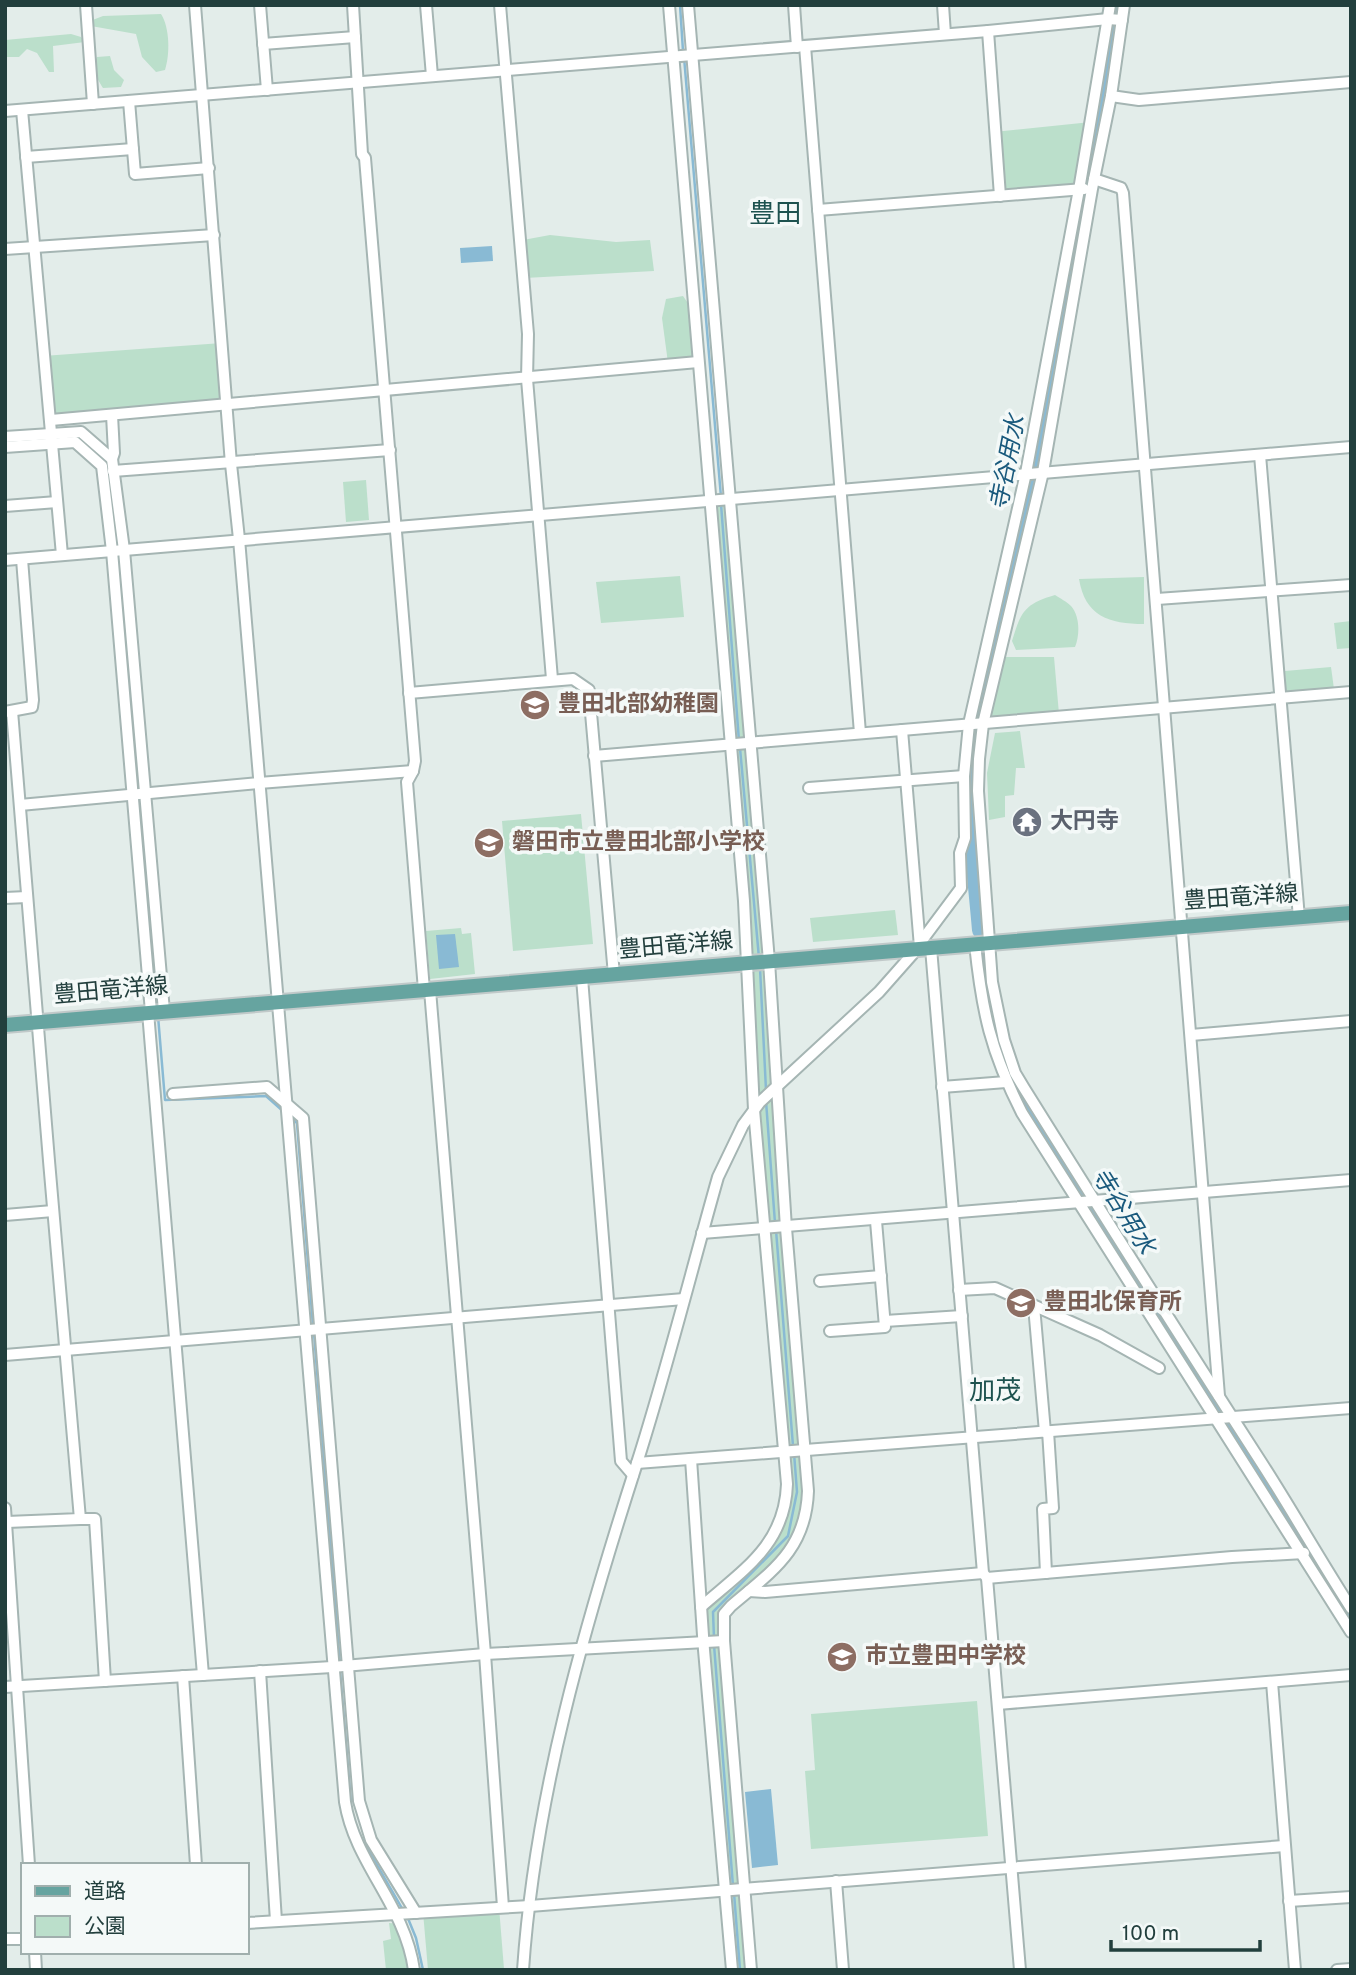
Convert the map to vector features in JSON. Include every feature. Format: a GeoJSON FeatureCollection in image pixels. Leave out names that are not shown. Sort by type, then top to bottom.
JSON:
{"type":"FeatureCollection","features":[{"type":"Feature","properties":{"kind":"main road","name":"豊田竜洋線"},"geometry":{"type":"LineString","coordinates":[[5,1025],[1351,913]]}},
{"type":"Feature","properties":{"kind":"street"},"geometry":{"type":"LineString","coordinates":[[86,5],[93,104]]}},
{"type":"Feature","properties":{"kind":"street"},"geometry":{"type":"LineString","coordinates":[[195,5],[332,1667],[348,1819],[360,1849],[398,1914],[412,1954],[414,1970]]}},
{"type":"Feature","properties":{"kind":"street"},"geometry":{"type":"LineString","coordinates":[[260,5],[267,90]]}},
{"type":"Feature","properties":{"kind":"street"},"geometry":{"type":"LineString","coordinates":[[353,5],[362,154],[365,158],[415,761],[407,782],[458,1318],[503,1907]]}},
{"type":"Feature","properties":{"kind":"street"},"geometry":{"type":"LineString","coordinates":[[426,5],[432,76]]}},
{"type":"Feature","properties":{"kind":"street"},"geometry":{"type":"LineString","coordinates":[[500,5],[528,334],[527,379],[552,679]]}},
{"type":"Feature","properties":{"kind":"street"},"geometry":{"type":"LineString","coordinates":[[669,5],[731,745],[757,963],[778,1084],[786,1228],[805,1451],[807,1513],[802,1530],[781,1562],[724,1614],[751,1970]]}},
{"type":"Feature","properties":{"kind":"street"},"geometry":{"type":"LineString","coordinates":[[688,5],[750,743],[757,963],[754,1110],[788,1484],[783,1517],[770,1542],[701,1607]]}},
{"type":"Feature","properties":{"kind":"street"},"geometry":{"type":"LineString","coordinates":[[794,5],[818,211],[860,733]]}},
{"type":"Feature","properties":{"kind":"street"},"geometry":{"type":"LineString","coordinates":[[943,5],[945,34]]}},
{"type":"Feature","properties":{"kind":"street"},"geometry":{"type":"LineString","coordinates":[[523,1970],[527,1906],[546,1798],[566,1707],[718,1177],[743,1125],[754,1110],[778,1084],[879,992],[922,947],[961,888],[960,853],[965,838],[964,776],[969,724],[1034,472],[1087,187],[1111,96],[1115,19],[1110,5]]}},
{"type":"Feature","properties":{"kind":"street"},"geometry":{"type":"LineString","coordinates":[[1125,5],[1115,19],[1034,472],[982,724],[978,790],[981,943],[986,1025],[1006,1082],[1022,1113],[1087,1202],[1263,1464],[1351,1632]]}},
{"type":"Feature","properties":{"kind":"street"},"geometry":{"type":"LineString","coordinates":[[5,111],[1115,19]]}},
{"type":"Feature","properties":{"kind":"street"},"geometry":{"type":"LineString","coordinates":[[988,31],[1000,196]]}},
{"type":"Feature","properties":{"kind":"street"},"geometry":{"type":"LineString","coordinates":[[264,44],[355,37]]}},
{"type":"Feature","properties":{"kind":"street"},"geometry":{"type":"LineString","coordinates":[[1111,96],[1139,100],[1351,82]]}},
{"type":"Feature","properties":{"kind":"street"},"geometry":{"type":"LineString","coordinates":[[129,101],[135,174],[209,168]]}},
{"type":"Feature","properties":{"kind":"street"},"geometry":{"type":"LineString","coordinates":[[22,110],[62,555]]}},
{"type":"Feature","properties":{"kind":"street"},"geometry":{"type":"LineString","coordinates":[[26,157],[133,149]]}},
{"type":"Feature","properties":{"kind":"street"},"geometry":{"type":"LineString","coordinates":[[818,211],[1087,187],[1121,188],[1123,193],[1219,1399]]}},
{"type":"Feature","properties":{"kind":"street"},"geometry":{"type":"LineString","coordinates":[[5,249],[214,235]]}},
{"type":"Feature","properties":{"kind":"street"},"geometry":{"type":"LineString","coordinates":[[51,420],[698,362]]}},
{"type":"Feature","properties":{"kind":"street"},"geometry":{"type":"LineString","coordinates":[[112,415],[118,550],[155,1011],[175,1340],[203,1675]]}},
{"type":"Feature","properties":{"kind":"street"},"geometry":{"type":"LineString","coordinates":[[5,447],[81,432],[112,459]]}},
{"type":"Feature","properties":{"kind":"street"},"geometry":{"type":"LineString","coordinates":[[5,437],[52,438],[75,442],[102,466],[118,550]]}},
{"type":"Feature","properties":{"kind":"street"},"geometry":{"type":"LineString","coordinates":[[5,560],[1351,447]]}},
{"type":"Feature","properties":{"kind":"street"},"geometry":{"type":"LineString","coordinates":[[113,471],[390,450]]}},
{"type":"Feature","properties":{"kind":"street"},"geometry":{"type":"LineString","coordinates":[[1260,455],[1298,918]]}},
{"type":"Feature","properties":{"kind":"street"},"geometry":{"type":"LineString","coordinates":[[5,506],[57,502]]}},
{"type":"Feature","properties":{"kind":"street"},"geometry":{"type":"LineString","coordinates":[[22,559],[33,700],[32,707],[9,711],[20,805],[80,1519]]}},
{"type":"Feature","properties":{"kind":"street"},"geometry":{"type":"LineString","coordinates":[[1157,599],[1351,584]]}},
{"type":"Feature","properties":{"kind":"street"},"geometry":{"type":"LineString","coordinates":[[409,693],[552,679],[573,679],[589,690],[614,975]]}},
{"type":"Feature","properties":{"kind":"street"},"geometry":{"type":"LineString","coordinates":[[594,756],[1351,692]]}},
{"type":"Feature","properties":{"kind":"street"},"geometry":{"type":"LineString","coordinates":[[902,730],[922,947],[942,1087],[1020,1970]]}},
{"type":"Feature","properties":{"kind":"street"},"geometry":{"type":"LineString","coordinates":[[20,805],[413,771]]}},
{"type":"Feature","properties":{"kind":"street"},"geometry":{"type":"LineString","coordinates":[[809,788],[964,776]]}},
{"type":"Feature","properties":{"kind":"street"},"geometry":{"type":"LineString","coordinates":[[5,898],[27,897]]}},
{"type":"Feature","properties":{"kind":"street"},"geometry":{"type":"LineString","coordinates":[[981,943],[998,1019],[1015,1073],[1087,1202],[1216,1418],[1308,1553],[1351,1608]]}},
{"type":"Feature","properties":{"kind":"street"},"geometry":{"type":"LineString","coordinates":[[582,978],[621,1461],[633,1475]]}},
{"type":"Feature","properties":{"kind":"street"},"geometry":{"type":"LineString","coordinates":[[1191,1035],[1351,1021]]}},
{"type":"Feature","properties":{"kind":"street"},"geometry":{"type":"LineString","coordinates":[[942,1087],[1006,1082]]}},
{"type":"Feature","properties":{"kind":"street"},"geometry":{"type":"LineString","coordinates":[[173,1094],[267,1087],[303,1118],[359,1801],[370,1840],[416,1913]]}},
{"type":"Feature","properties":{"kind":"street"},"geometry":{"type":"LineString","coordinates":[[702,1233],[876,1221],[1351,1180]]}},
{"type":"Feature","properties":{"kind":"street"},"geometry":{"type":"LineString","coordinates":[[5,1215],[53,1211]]}},
{"type":"Feature","properties":{"kind":"street"},"geometry":{"type":"LineString","coordinates":[[830,1331],[885,1327],[876,1221]]}},
{"type":"Feature","properties":{"kind":"street"},"geometry":{"type":"LineString","coordinates":[[820,1281],[881,1276]]}},
{"type":"Feature","properties":{"kind":"street"},"geometry":{"type":"LineString","coordinates":[[959,1290],[995,1288],[1100,1335],[1159,1368]]}},
{"type":"Feature","properties":{"kind":"street"},"geometry":{"type":"LineString","coordinates":[[5,1355],[684,1298]]}},
{"type":"Feature","properties":{"kind":"street"},"geometry":{"type":"LineString","coordinates":[[1034,1306],[1053,1508],[1043,1509],[1046,1573]]}},
{"type":"Feature","properties":{"kind":"street"},"geometry":{"type":"LineString","coordinates":[[885,1321],[962,1317]]}},
{"type":"Feature","properties":{"kind":"street"},"geometry":{"type":"LineString","coordinates":[[637,1463],[1351,1408]]}},
{"type":"Feature","properties":{"kind":"street"},"geometry":{"type":"LineString","coordinates":[[691,1459],[703,1642],[732,1970]]}},
{"type":"Feature","properties":{"kind":"street"},"geometry":{"type":"LineString","coordinates":[[5,1508],[29,1863]]}},
{"type":"Feature","properties":{"kind":"street"},"geometry":{"type":"LineString","coordinates":[[7,1522],[95,1519],[105,1681]]}},
{"type":"Feature","properties":{"kind":"street"},"geometry":{"type":"LineString","coordinates":[[729,1582],[745,1594],[1308,1553]]}},
{"type":"Feature","properties":{"kind":"street"},"geometry":{"type":"LineString","coordinates":[[5,1687],[332,1667],[485,1654],[724,1641]]}},
{"type":"Feature","properties":{"kind":"street"},"geometry":{"type":"LineString","coordinates":[[260,1671],[276,1921]]}},
{"type":"Feature","properties":{"kind":"street"},"geometry":{"type":"LineString","coordinates":[[998,1704],[1351,1675]]}},
{"type":"Feature","properties":{"kind":"street"},"geometry":{"type":"LineString","coordinates":[[183,1676],[196,1863]]}},
{"type":"Feature","properties":{"kind":"street"},"geometry":{"type":"LineString","coordinates":[[1272,1682],[1295,1970]]}},
{"type":"Feature","properties":{"kind":"street"},"geometry":{"type":"LineString","coordinates":[[248,1923],[527,1906],[1284,1846]]}},
{"type":"Feature","properties":{"kind":"street"},"geometry":{"type":"LineString","coordinates":[[836,1881],[843,1970]]}},
{"type":"Feature","properties":{"kind":"street"},"geometry":{"type":"LineString","coordinates":[[1289,1901],[1351,1897]]}},
{"type":"Feature","properties":{"kind":"street"},"geometry":{"type":"LineString","coordinates":[[1336,1970],[1351,1969]]}},
{"type":"Feature","properties":{"kind":"green space"},"geometry":{"type":"Polygon","coordinates":[[[1109,5],[1124,5],[1043,472],[983,724],[984,873],[1004,1039],[1029,1096],[1351,1608],[1351,1632],[1013,1095],[990,1036],[975,944],[968,838],[970,739],[1080,185],[1000,196],[994,132],[1091,122],[1109,5]]]}},
{"type":"Feature","properties":{"kind":"green space"},"geometry":{"type":"Polygon","coordinates":[[[161,14],[168,34],[168,57],[165,70],[156,72],[142,57],[136,34],[91,26],[90,21],[103,16],[161,14]]]}},
{"type":"Feature","properties":{"kind":"green space"},"geometry":{"type":"Polygon","coordinates":[[[71,34],[81,37],[85,42],[53,46],[54,72],[49,72],[37,53],[27,49],[19,57],[5,57],[5,40],[71,34]]]}},
{"type":"Feature","properties":{"kind":"green space"},"geometry":{"type":"Polygon","coordinates":[[[110,56],[114,70],[124,80],[121,87],[103,88],[96,73],[97,57],[110,56]]]}},
{"type":"Feature","properties":{"kind":"green space"},"geometry":{"type":"Polygon","coordinates":[[[550,235],[616,242],[650,240],[654,271],[525,278],[523,240],[550,235]]]}},
{"type":"Feature","properties":{"kind":"green space"},"geometry":{"type":"Polygon","coordinates":[[[683,296],[694,312],[697,356],[689,363],[668,363],[662,318],[666,299],[683,296]]]}},
{"type":"Feature","properties":{"kind":"green space"},"geometry":{"type":"Polygon","coordinates":[[[222,343],[226,401],[51,420],[43,356],[222,343]]]}},
{"type":"Feature","properties":{"kind":"green space"},"geometry":{"type":"Polygon","coordinates":[[[366,480],[369,520],[346,522],[343,482],[366,480]]]}},
{"type":"Feature","properties":{"kind":"green space"},"geometry":{"type":"Polygon","coordinates":[[[730,498],[807,1513],[786,1555],[724,1614],[751,1970],[734,1970],[701,1607],[764,1548],[787,1484],[711,501],[730,498]]]}},
{"type":"Feature","properties":{"kind":"green space"},"geometry":{"type":"Polygon","coordinates":[[[680,576],[684,617],[601,623],[596,582],[680,576]]]}},
{"type":"Feature","properties":{"kind":"green space"},"geometry":{"type":"Polygon","coordinates":[[[1144,577],[1144,624],[1110,620],[1101,615],[1087,602],[1079,579],[1144,577]]]}},
{"type":"Feature","properties":{"kind":"green space"},"geometry":{"type":"Polygon","coordinates":[[[1055,595],[1071,606],[1078,620],[1075,647],[1016,650],[1012,641],[1025,610],[1036,602],[1055,595]]]}},
{"type":"Feature","properties":{"kind":"green space"},"geometry":{"type":"Polygon","coordinates":[[[1351,621],[1351,648],[1337,649],[1334,623],[1351,621]]]}},
{"type":"Feature","properties":{"kind":"green space"},"geometry":{"type":"Polygon","coordinates":[[[1003,657],[1054,657],[1059,714],[988,720],[1003,657]]]}},
{"type":"Feature","properties":{"kind":"green space"},"geometry":{"type":"Polygon","coordinates":[[[1331,667],[1334,689],[1286,691],[1285,671],[1331,667]]]}},
{"type":"Feature","properties":{"kind":"green space"},"geometry":{"type":"Polygon","coordinates":[[[1020,731],[1025,768],[1016,768],[1014,795],[1005,796],[1005,817],[989,820],[987,773],[995,733],[1020,731]]]}},
{"type":"Feature","properties":{"kind":"green space"},"geometry":{"type":"Polygon","coordinates":[[[581,814],[593,944],[513,951],[502,821],[581,814]]]}},
{"type":"Feature","properties":{"kind":"green space"},"geometry":{"type":"Polygon","coordinates":[[[895,910],[898,935],[813,942],[810,918],[895,910]]]}},
{"type":"Feature","properties":{"kind":"green space"},"geometry":{"type":"Polygon","coordinates":[[[461,928],[462,934],[471,933],[475,974],[430,979],[426,931],[461,928]]]}},
{"type":"Feature","properties":{"kind":"green space"},"geometry":{"type":"Polygon","coordinates":[[[977,1701],[988,1836],[811,1849],[805,1771],[815,1770],[811,1714],[977,1701]]]}},
{"type":"Feature","properties":{"kind":"green space"},"geometry":{"type":"Polygon","coordinates":[[[499,1907],[504,1969],[428,1970],[423,1912],[499,1907]]]}},
{"type":"Feature","properties":{"kind":"green space"},"geometry":{"type":"Polygon","coordinates":[[[389,1923],[401,1924],[413,1970],[386,1970],[383,1941],[391,1939],[389,1923]]]}},
{"type":"Feature","properties":{"kind":"water"},"geometry":{"type":"Polygon","coordinates":[[[492,246],[493,261],[461,263],[460,248],[492,246]]]}},
{"type":"Feature","properties":{"kind":"water"},"geometry":{"type":"Polygon","coordinates":[[[455,934],[459,967],[439,969],[436,935],[455,934]]]}},
{"type":"Feature","properties":{"kind":"water"},"geometry":{"type":"Polygon","coordinates":[[[771,1789],[778,1865],[752,1868],[745,1792],[771,1789]]]}},
{"type":"Feature","properties":{"kind":"waterway"},"geometry":{"type":"LineString","coordinates":[[680,5],[683,51]]}},
{"type":"Feature","properties":{"kind":"waterway","name":"寺谷用水"},"geometry":{"type":"LineString","coordinates":[[981,930],[971,816],[971,747],[1030,484],[1087,185],[1115,5]]}},
{"type":"Feature","properties":{"kind":"waterway"},"geometry":{"type":"LineString","coordinates":[[684,57],[721,497]]}},
{"type":"Feature","properties":{"kind":"waterway"},"geometry":{"type":"LineString","coordinates":[[105,459],[108,473]]}},
{"type":"Feature","properties":{"kind":"waterway"},"geometry":{"type":"LineString","coordinates":[[721,504],[739,741]]}},
{"type":"Feature","properties":{"kind":"waterway"},"geometry":{"type":"LineString","coordinates":[[112,507],[118,545]]}},
{"type":"Feature","properties":{"kind":"waterway"},"geometry":{"type":"LineString","coordinates":[[132,705],[139,789]]}},
{"type":"Feature","properties":{"kind":"waterway"},"geometry":{"type":"LineString","coordinates":[[740,748],[759,958]]}},
{"type":"Feature","properties":{"kind":"waterway"},"geometry":{"type":"LineString","coordinates":[[140,796],[157,1006]]}},
{"type":"Feature","properties":{"kind":"waterway","name":"寺谷用水"},"geometry":{"type":"LineString","coordinates":[[982,954],[987,993],[1001,1049],[1025,1103],[1351,1622]]}},
{"type":"Feature","properties":{"kind":"waterway"},"geometry":{"type":"LineString","coordinates":[[760,968],[766,1090]]}},
{"type":"Feature","properties":{"kind":"waterway"},"geometry":{"type":"LineString","coordinates":[[158,1016],[165,1100],[266,1096],[284,1112]]}},
{"type":"Feature","properties":{"kind":"waterway"},"geometry":{"type":"LineString","coordinates":[[766,1101],[775,1223]]}},
{"type":"Feature","properties":{"kind":"waterway"},"geometry":{"type":"LineString","coordinates":[[292,1119],[297,1123],[313,1326]]}},
{"type":"Feature","properties":{"kind":"waterway"},"geometry":{"type":"LineString","coordinates":[[776,1230],[793,1446]]}},
{"type":"Feature","properties":{"kind":"waterway"},"geometry":{"type":"LineString","coordinates":[[314,1333],[340,1665]]}},
{"type":"Feature","properties":{"kind":"waterway"},"geometry":{"type":"LineString","coordinates":[[714,1638],[713,1612],[788,1536],[797,1492],[794,1453]]}},
{"type":"Feature","properties":{"kind":"waterway"},"geometry":{"type":"LineString","coordinates":[[714,1645],[733,1886]]}},
{"type":"Feature","properties":{"kind":"waterway"},"geometry":{"type":"LineString","coordinates":[[340,1671],[351,1804]]}},
{"type":"Feature","properties":{"kind":"waterway"},"geometry":{"type":"LineString","coordinates":[[361,1837],[403,1910]]}},
{"type":"Feature","properties":{"kind":"waterway"},"geometry":{"type":"LineString","coordinates":[[734,1893],[740,1970]]}},
{"type":"Feature","properties":{"kind":"waterway"},"geometry":{"type":"LineString","coordinates":[[407,1916],[416,1938],[423,1970]]}},
{"type":"Feature","properties":{"kind":"place","name":"豊田北部幼稚園"},"geometry":{"type":"Point","coordinates":[535,705]}},
{"type":"Feature","properties":{"kind":"place","name":"大円寺"},"geometry":{"type":"Point","coordinates":[1027,822]}},
{"type":"Feature","properties":{"kind":"place","name":"磐田市立豊田北部小学校"},"geometry":{"type":"Point","coordinates":[489,843]}},
{"type":"Feature","properties":{"kind":"place","name":"豊田北保育所"},"geometry":{"type":"Point","coordinates":[1021,1303]}},
{"type":"Feature","properties":{"kind":"place","name":"市立豊田中学校"},"geometry":{"type":"Point","coordinates":[842,1657]}},
{"type":"Feature","properties":{"kind":"district","name":"豊田"},"geometry":{"type":"Point","coordinates":[775,215]}},
{"type":"Feature","properties":{"kind":"district","name":"加茂"},"geometry":{"type":"Point","coordinates":[995,1392]}}]}
